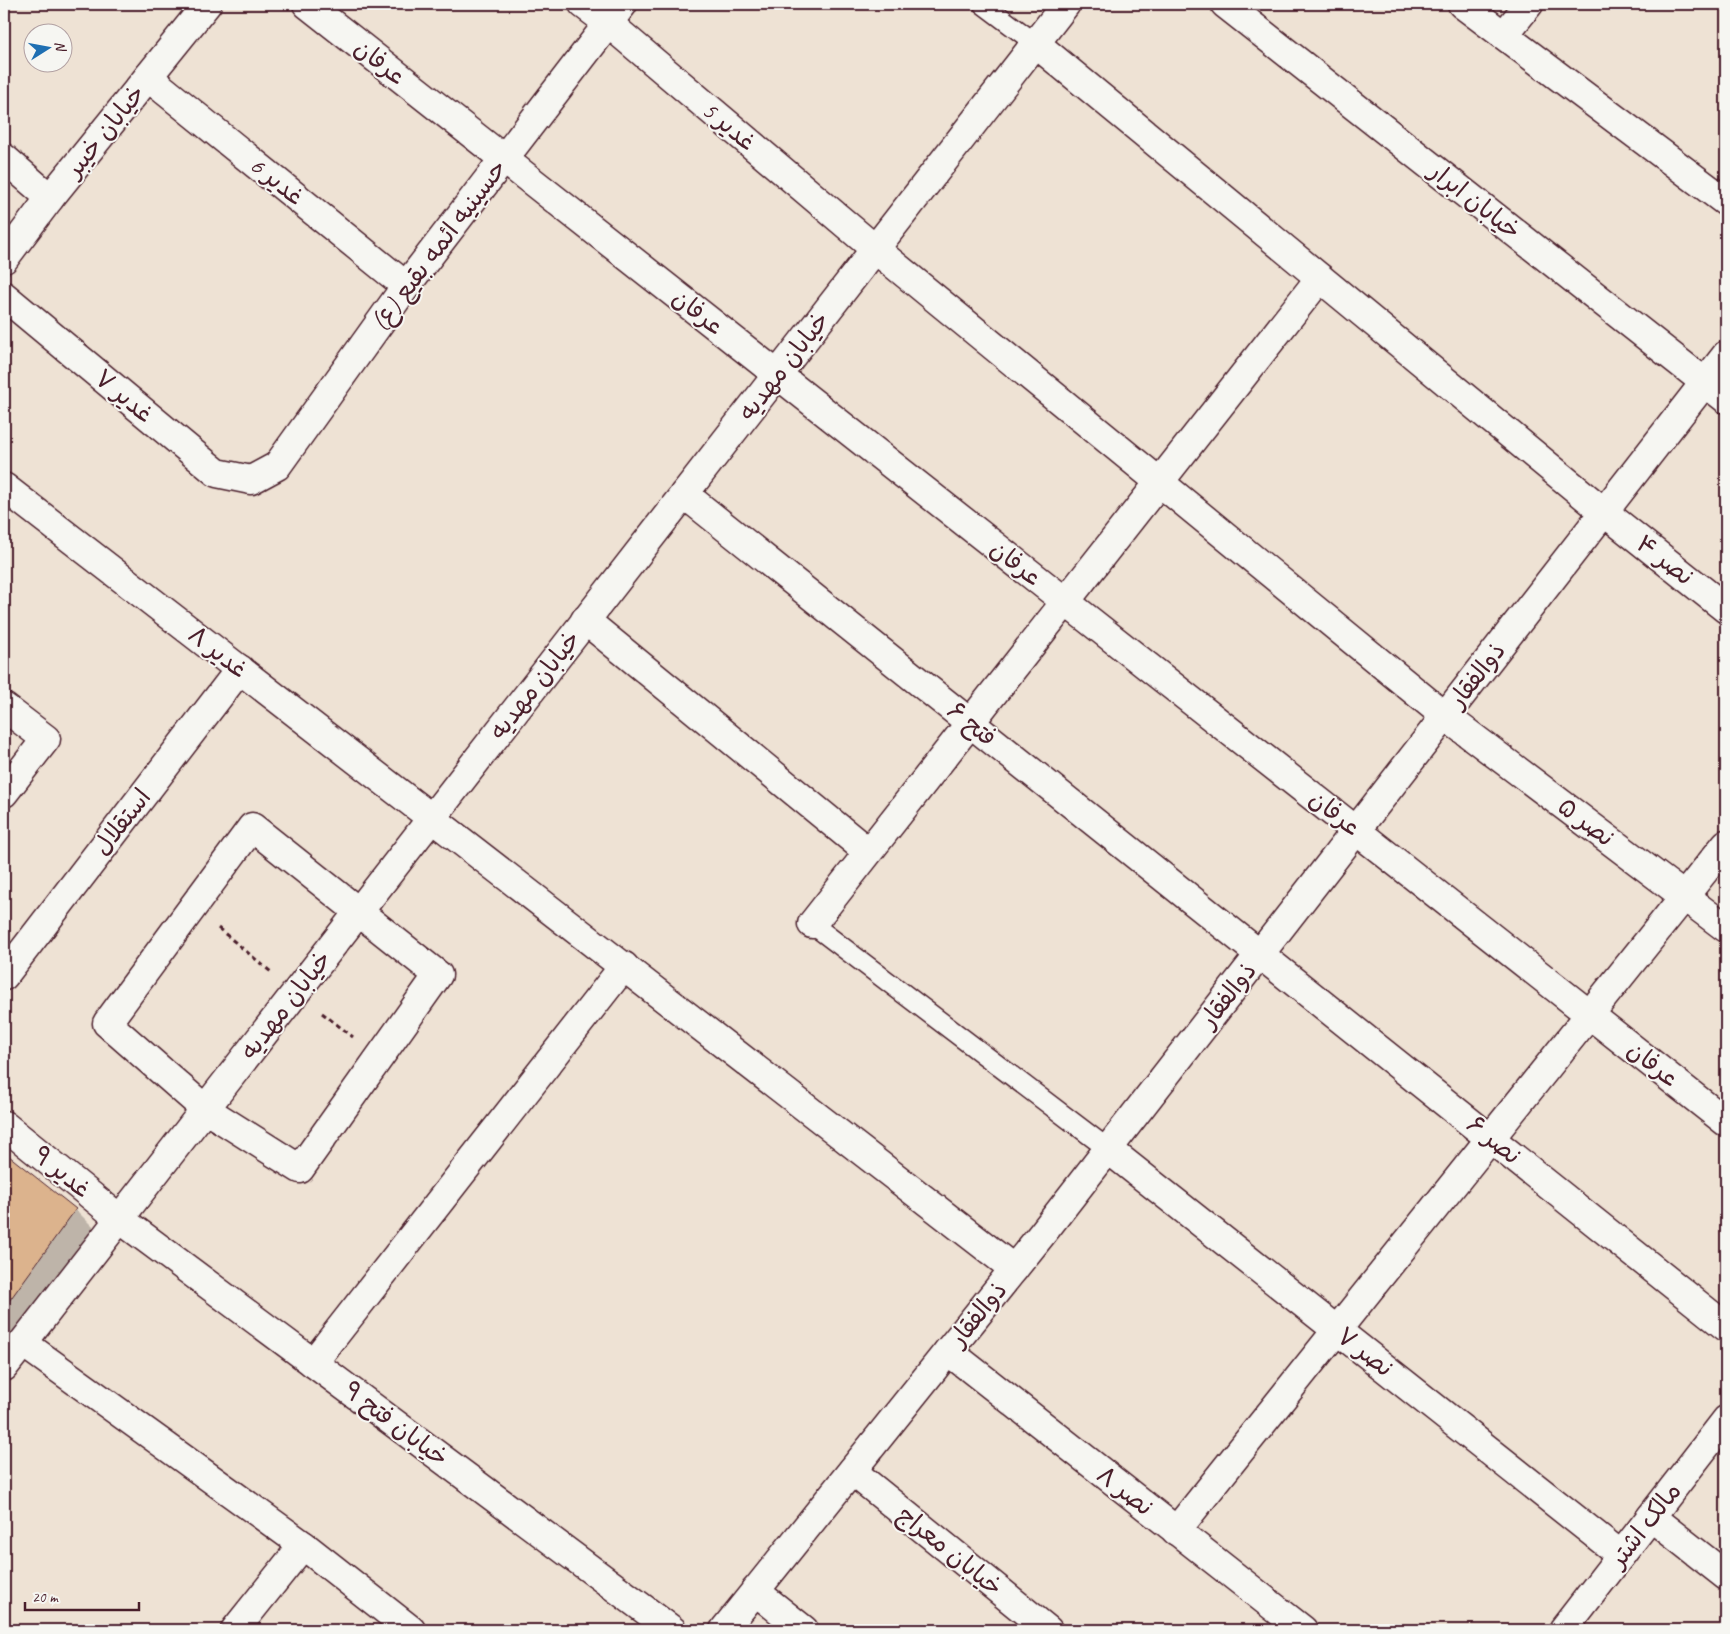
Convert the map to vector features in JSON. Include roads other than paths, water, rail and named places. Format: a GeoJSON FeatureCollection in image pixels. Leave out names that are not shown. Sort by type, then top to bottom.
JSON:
{"type":"FeatureCollection","features":[{"type":"Feature","properties":{"kind":"street","name":"خیابان خیبر"},"geometry":{"type":"LineString","coordinates":[[4,259],[50,198],[207,4]]}},
{"type":"Feature","properties":{"kind":"street","name":"عرفان"},"geometry":{"type":"LineString","coordinates":[[307,4],[1726,1122]]}},
{"type":"Feature","properties":{"kind":"street","name":"غدیر 5"},"geometry":{"type":"LineString","coordinates":[[583,4],[616,14],[875,249],[1159,482]]}},
{"type":"Feature","properties":{"kind":"street","name":"خیابان مهدیه"},"geometry":{"type":"LineString","coordinates":[[4,1367],[1066,4]]}},
{"type":"Feature","properties":{"kind":"street","name":"خیابان ابرار"},"geometry":{"type":"LineString","coordinates":[[1224,4],[1726,399]]}},
{"type":"Feature","properties":{"kind":"street"},"geometry":{"type":"LineString","coordinates":[[1462,4],[1726,202]]}},
{"type":"Feature","properties":{"kind":"street"},"geometry":{"type":"LineString","coordinates":[[1504,35],[1529,4]]}},
{"type":"Feature","properties":{"kind":"street","name":"حسینیه ائمه بقیع (ع)"},"geometry":{"type":"LineString","coordinates":[[251,480],[278,466],[406,286],[616,14]]}},
{"type":"Feature","properties":{"kind":"street","name":"نصر ۴"},"geometry":{"type":"LineString","coordinates":[[1035,43],[1604,512],[1726,609]]}},
{"type":"Feature","properties":{"kind":"street","name":"غدیر 6"},"geometry":{"type":"LineString","coordinates":[[148,76],[406,286]]}},
{"type":"Feature","properties":{"kind":"street"},"geometry":{"type":"LineString","coordinates":[[4,158],[50,198]]}},
{"type":"Feature","properties":{"kind":"street"},"geometry":{"type":"LineString","coordinates":[[812,924],[1320,278]]}},
{"type":"Feature","properties":{"kind":"street","name":"غدیر ۷"},"geometry":{"type":"LineString","coordinates":[[4,296],[216,474],[251,480]]}},
{"type":"Feature","properties":{"kind":"street","name":"ذوالفقار"},"geometry":{"type":"LineString","coordinates":[[724,1630],[1108,1150],[1726,355]]}},
{"type":"Feature","properties":{"kind":"street","name":"نصر ۵"},"geometry":{"type":"LineString","coordinates":[[1159,482],[1445,716],[1726,928]]}},
{"type":"Feature","properties":{"kind":"street","name":"غدیر ۸"},"geometry":{"type":"LineString","coordinates":[[4,487],[1014,1269]]}},
{"type":"Feature","properties":{"kind":"street","name":"فتح ۶"},"geometry":{"type":"LineString","coordinates":[[684,494],[1260,954]]}},
{"type":"Feature","properties":{"kind":"street"},"geometry":{"type":"LineString","coordinates":[[585,620],[868,852]]}},
{"type":"Feature","properties":{"kind":"street","name":"استقلال"},"geometry":{"type":"LineString","coordinates":[[4,976],[240,669]]}},
{"type":"Feature","properties":{"kind":"street"},"geometry":{"type":"LineString","coordinates":[[4,707],[46,739],[4,793]]}},
{"type":"Feature","properties":{"kind":"street"},"geometry":{"type":"LineString","coordinates":[[252,827],[358,912],[438,975],[300,1169],[205,1109],[107,1023],[252,827]]}},
{"type":"Feature","properties":{"kind":"street"},"geometry":{"type":"LineString","coordinates":[[1176,1531],[1726,844]]}},
{"type":"Feature","properties":{"kind":"street","name":"نصر ۶"},"geometry":{"type":"LineString","coordinates":[[1260,954],[1726,1327]]}},
{"type":"Feature","properties":{"kind":"street"},"geometry":{"type":"LineString","coordinates":[[313,1362],[624,966]]}},
{"type":"Feature","properties":{"kind":"street","name":"غدیر ۹"},"geometry":{"type":"LineString","coordinates":[[4,1125],[120,1219]]}},
{"type":"Feature","properties":{"kind":"street","name":"نصر ۷"},"geometry":{"type":"LineString","coordinates":[[1108,1150],[1621,1555]]}},
{"type":"Feature","properties":{"kind":"street","name":"خیابان فتح ۹"},"geometry":{"type":"LineString","coordinates":[[120,1219],[672,1630]]}},
{"type":"Feature","properties":{"kind":"street"},"geometry":{"type":"LineString","coordinates":[[23,1343],[303,1545],[411,1630]]}},
{"type":"Feature","properties":{"kind":"street","name":"نصر ۸"},"geometry":{"type":"LineString","coordinates":[[948,1352],[1302,1630]]}},
{"type":"Feature","properties":{"kind":"street","name":"مالک اشتر"},"geometry":{"type":"LineString","coordinates":[[1563,1630],[1726,1420]]}},
{"type":"Feature","properties":{"kind":"street","name":"خیابان معراج"},"geometry":{"type":"LineString","coordinates":[[852,1471],[1048,1630]]}},
{"type":"Feature","properties":{"kind":"street"},"geometry":{"type":"LineString","coordinates":[[1651,1517],[1726,1576]]}},
{"type":"Feature","properties":{"kind":"street"},"geometry":{"type":"LineString","coordinates":[[235,1630],[303,1545]]}},
{"type":"Feature","properties":{"kind":"street"},"geometry":{"type":"LineString","coordinates":[[755,1592],[804,1630]]}},
{"type":"Feature","properties":{"kind":"lane"},"geometry":{"type":"LineString","coordinates":[[982,4],[1035,43]]}},
{"type":"Feature","properties":{"kind":"lane"},"geometry":{"type":"LineString","coordinates":[[812,924],[1108,1150]]}}]}
